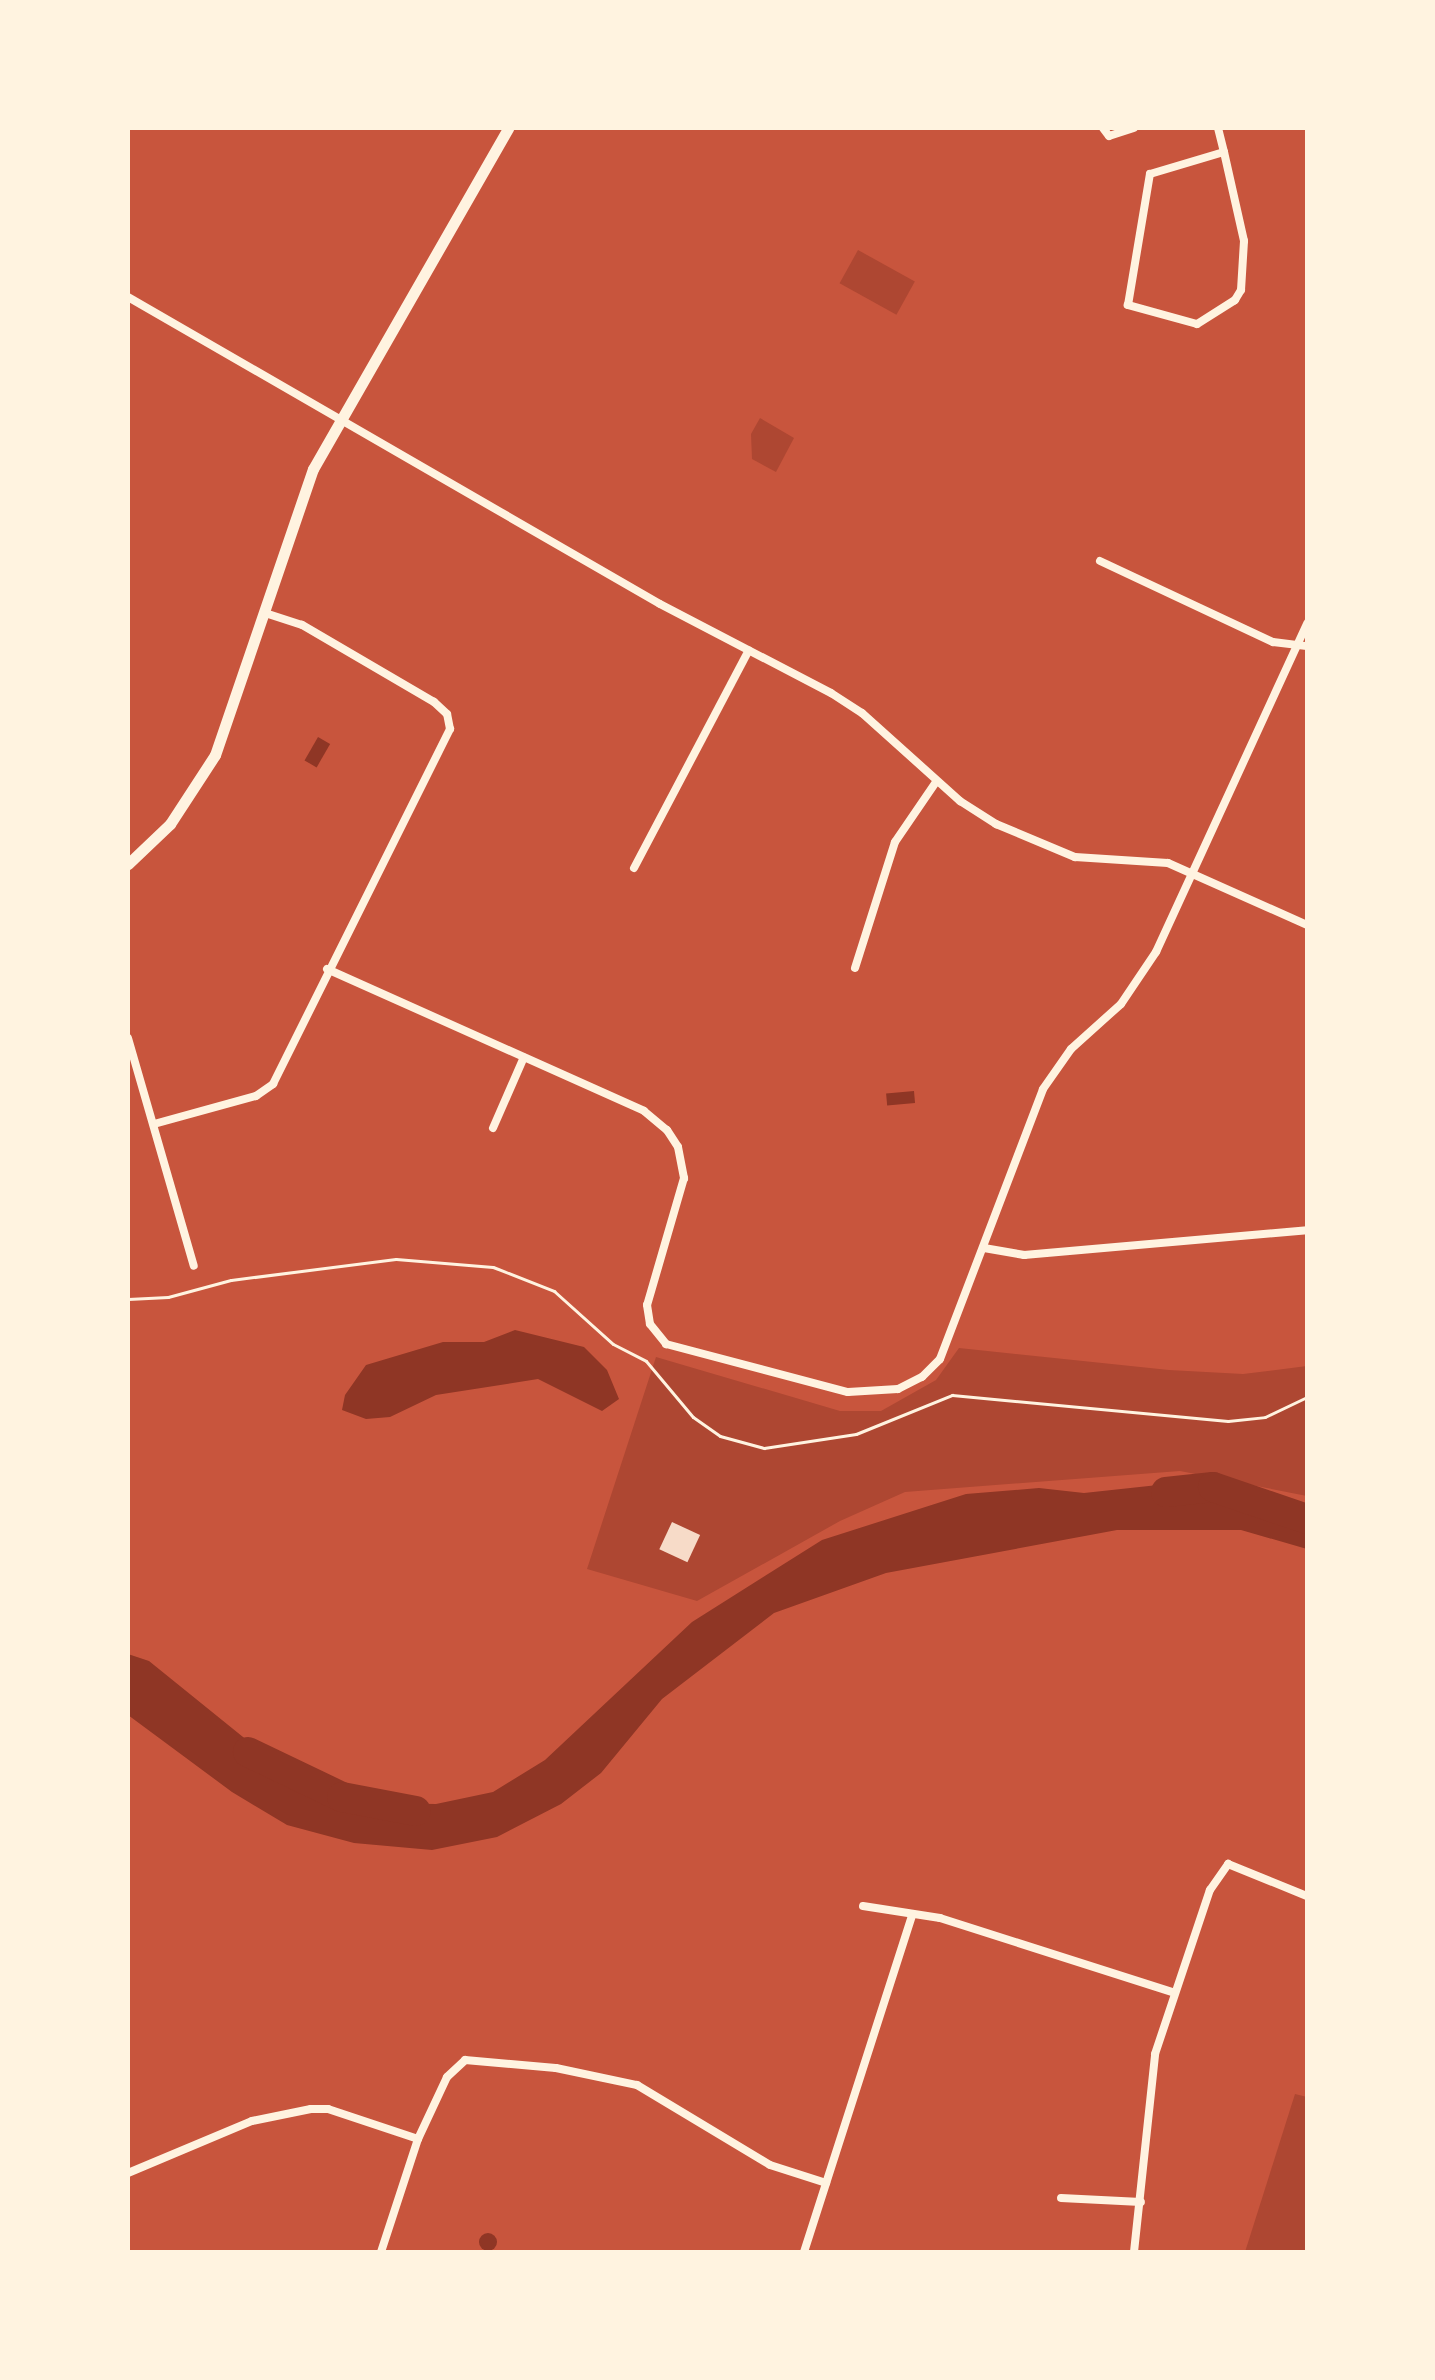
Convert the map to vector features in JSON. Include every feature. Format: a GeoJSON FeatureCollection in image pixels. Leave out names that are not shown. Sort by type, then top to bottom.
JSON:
{"type":"FeatureCollection","features":[{"type":"Feature","properties":{"kind":"street"},"geometry":{"type":"LineString","coordinates":[[128,864],[170,824],[215,755],[266,613],[304,492],[341,419],[506,132],[493,128]]}},
{"type":"Feature","properties":{"kind":"street"},"geometry":{"type":"LineString","coordinates":[[1103,128],[1109,136],[1134,128]]}},
{"type":"Feature","properties":{"kind":"street"},"geometry":{"type":"LineString","coordinates":[[1218,128],[1224,152],[1244,241],[1241,290],[1235,300],[1197,324],[1128,305],[1150,174],[1224,152]]}},
{"type":"Feature","properties":{"kind":"street"},"geometry":{"type":"LineString","coordinates":[[128,297],[749,650],[848,703],[936,782],[977,813],[1051,850],[1086,858],[1150,859],[1191,872],[1307,925]]}},
{"type":"Feature","properties":{"kind":"street"},"geometry":{"type":"LineString","coordinates":[[1100,561],[1273,642],[1302,646]]}},
{"type":"Feature","properties":{"kind":"street"},"geometry":{"type":"LineString","coordinates":[[154,1124],[265,1091],[278,1075],[327,969],[452,721],[434,702],[302,625],[266,613]]}},
{"type":"Feature","properties":{"kind":"street"},"geometry":{"type":"LineString","coordinates":[[327,969],[644,1111],[678,1147],[683,1189],[647,1305],[650,1324],[666,1344],[848,1392],[898,1389],[922,1377],[940,1359],[1043,1089],[1071,1049],[1121,1004],[1142,975],[1302,646],[1307,623]]}},
{"type":"Feature","properties":{"kind":"street"},"geometry":{"type":"LineString","coordinates":[[634,868],[749,650]]}},
{"type":"Feature","properties":{"kind":"street"},"geometry":{"type":"LineString","coordinates":[[855,968],[899,833],[936,782]]}},
{"type":"Feature","properties":{"kind":"street"},"geometry":{"type":"LineString","coordinates":[[128,1038],[194,1266]]}},
{"type":"Feature","properties":{"kind":"street"},"geometry":{"type":"LineString","coordinates":[[493,1128],[524,1057]]}},
{"type":"Feature","properties":{"kind":"street"},"geometry":{"type":"LineString","coordinates":[[984,1248],[1024,1255],[1307,1230]]}},
{"type":"Feature","properties":{"kind":"street"},"geometry":{"type":"LineString","coordinates":[[1134,2252],[1155,2054],[1172,1992],[1210,1890],[1228,1864],[1307,1896]]}},
{"type":"Feature","properties":{"kind":"street"},"geometry":{"type":"LineString","coordinates":[[863,1906],[955,1922],[1172,1992]]}},
{"type":"Feature","properties":{"kind":"street"},"geometry":{"type":"LineString","coordinates":[[804,2252],[912,1915]]}},
{"type":"Feature","properties":{"kind":"street"},"geometry":{"type":"LineString","coordinates":[[381,2252],[418,2139],[447,2077],[465,2060],[479,2058],[637,2085],[760,2160],[826,2183]]}},
{"type":"Feature","properties":{"kind":"street"},"geometry":{"type":"LineString","coordinates":[[128,2173],[252,2121],[311,2109],[328,2109],[418,2139]]}},
{"type":"Feature","properties":{"kind":"street"},"geometry":{"type":"LineString","coordinates":[[1061,2198],[1141,2202]]}},
{"type":"Feature","properties":{"kind":"path"},"geometry":{"type":"LineString","coordinates":[[128,1299],[168,1297],[231,1280],[396,1259],[493,1267],[554,1291],[613,1344],[646,1361],[682,1406],[720,1436],[764,1448],[856,1434],[952,1395],[1228,1421],[1265,1417],[1307,1397]]}},
{"type":"Feature","properties":{"kind":"shaded area"},"geometry":{"type":"Polygon","coordinates":[[[858,250],[915,282],[896,315],[840,283],[858,250]]]}},
{"type":"Feature","properties":{"kind":"shaded area"},"geometry":{"type":"Polygon","coordinates":[[[760,418],[794,438],[776,472],[752,459],[751,434],[760,418]]]}},
{"type":"Feature","properties":{"kind":"shaded area"},"geometry":{"type":"Polygon","coordinates":[[[318,737],[330,744],[317,767],[304,760],[318,737]]]}},
{"type":"Feature","properties":{"kind":"shaded area"},"geometry":{"type":"Polygon","coordinates":[[[914,1091],[915,1103],[887,1105],[886,1093],[914,1091]]]}},
{"type":"Feature","properties":{"kind":"shaded area"},"geometry":{"type":"Polygon","coordinates":[[[515,1330],[584,1347],[607,1370],[619,1399],[602,1411],[538,1379],[436,1395],[390,1417],[366,1419],[342,1410],[345,1395],[366,1365],[443,1342],[484,1342],[515,1330]]]}},
{"type":"Feature","properties":{"kind":"shaded area"},"geometry":{"type":"Polygon","coordinates":[[[959,1348],[1169,1370],[1243,1374],[1307,1366],[1307,1496],[1180,1471],[905,1492],[840,1521],[697,1601],[587,1569],[656,1357],[840,1411],[881,1411],[936,1380],[959,1348]]]}},
{"type":"Feature","properties":{"kind":"shaded area"},"geometry":{"type":"Polygon","coordinates":[[[1158,1485],[1262,1492],[1307,1504],[1307,1549],[1241,1530],[1117,1530],[886,1573],[774,1613],[662,1699],[601,1773],[561,1804],[497,1837],[432,1850],[354,1843],[287,1825],[232,1792],[128,1715],[128,1654],[149,1661],[290,1775],[372,1803],[436,1804],[493,1792],[545,1760],[692,1622],[822,1540],[966,1494],[1039,1488],[1084,1493],[1158,1485]]]}},
{"type":"Feature","properties":{"kind":"shaded area"},"geometry":{"type":"Polygon","coordinates":[[[1295,2094],[1307,2097],[1307,2252],[1245,2252],[1295,2094]]]}},
{"type":"Feature","properties":{"kind":"shaded area"},"geometry":{"type":"Polygon","coordinates":[[[488,2233],[497,2242],[488,2251],[479,2242],[488,2233]]]}},
{"type":"Feature","properties":{"kind":"building"},"geometry":{"type":"Polygon","coordinates":[[[672,1522],[700,1535],[687,1562],[659,1549],[672,1522]]]}},
{"type":"Feature","properties":{"kind":"waterway"},"geometry":{"type":"LineString","coordinates":[[1166,1492],[1213,1487],[1307,1519]]}},
{"type":"Feature","properties":{"kind":"waterway"},"geometry":{"type":"LineString","coordinates":[[248,1752],[342,1797],[416,1811]]}}]}
